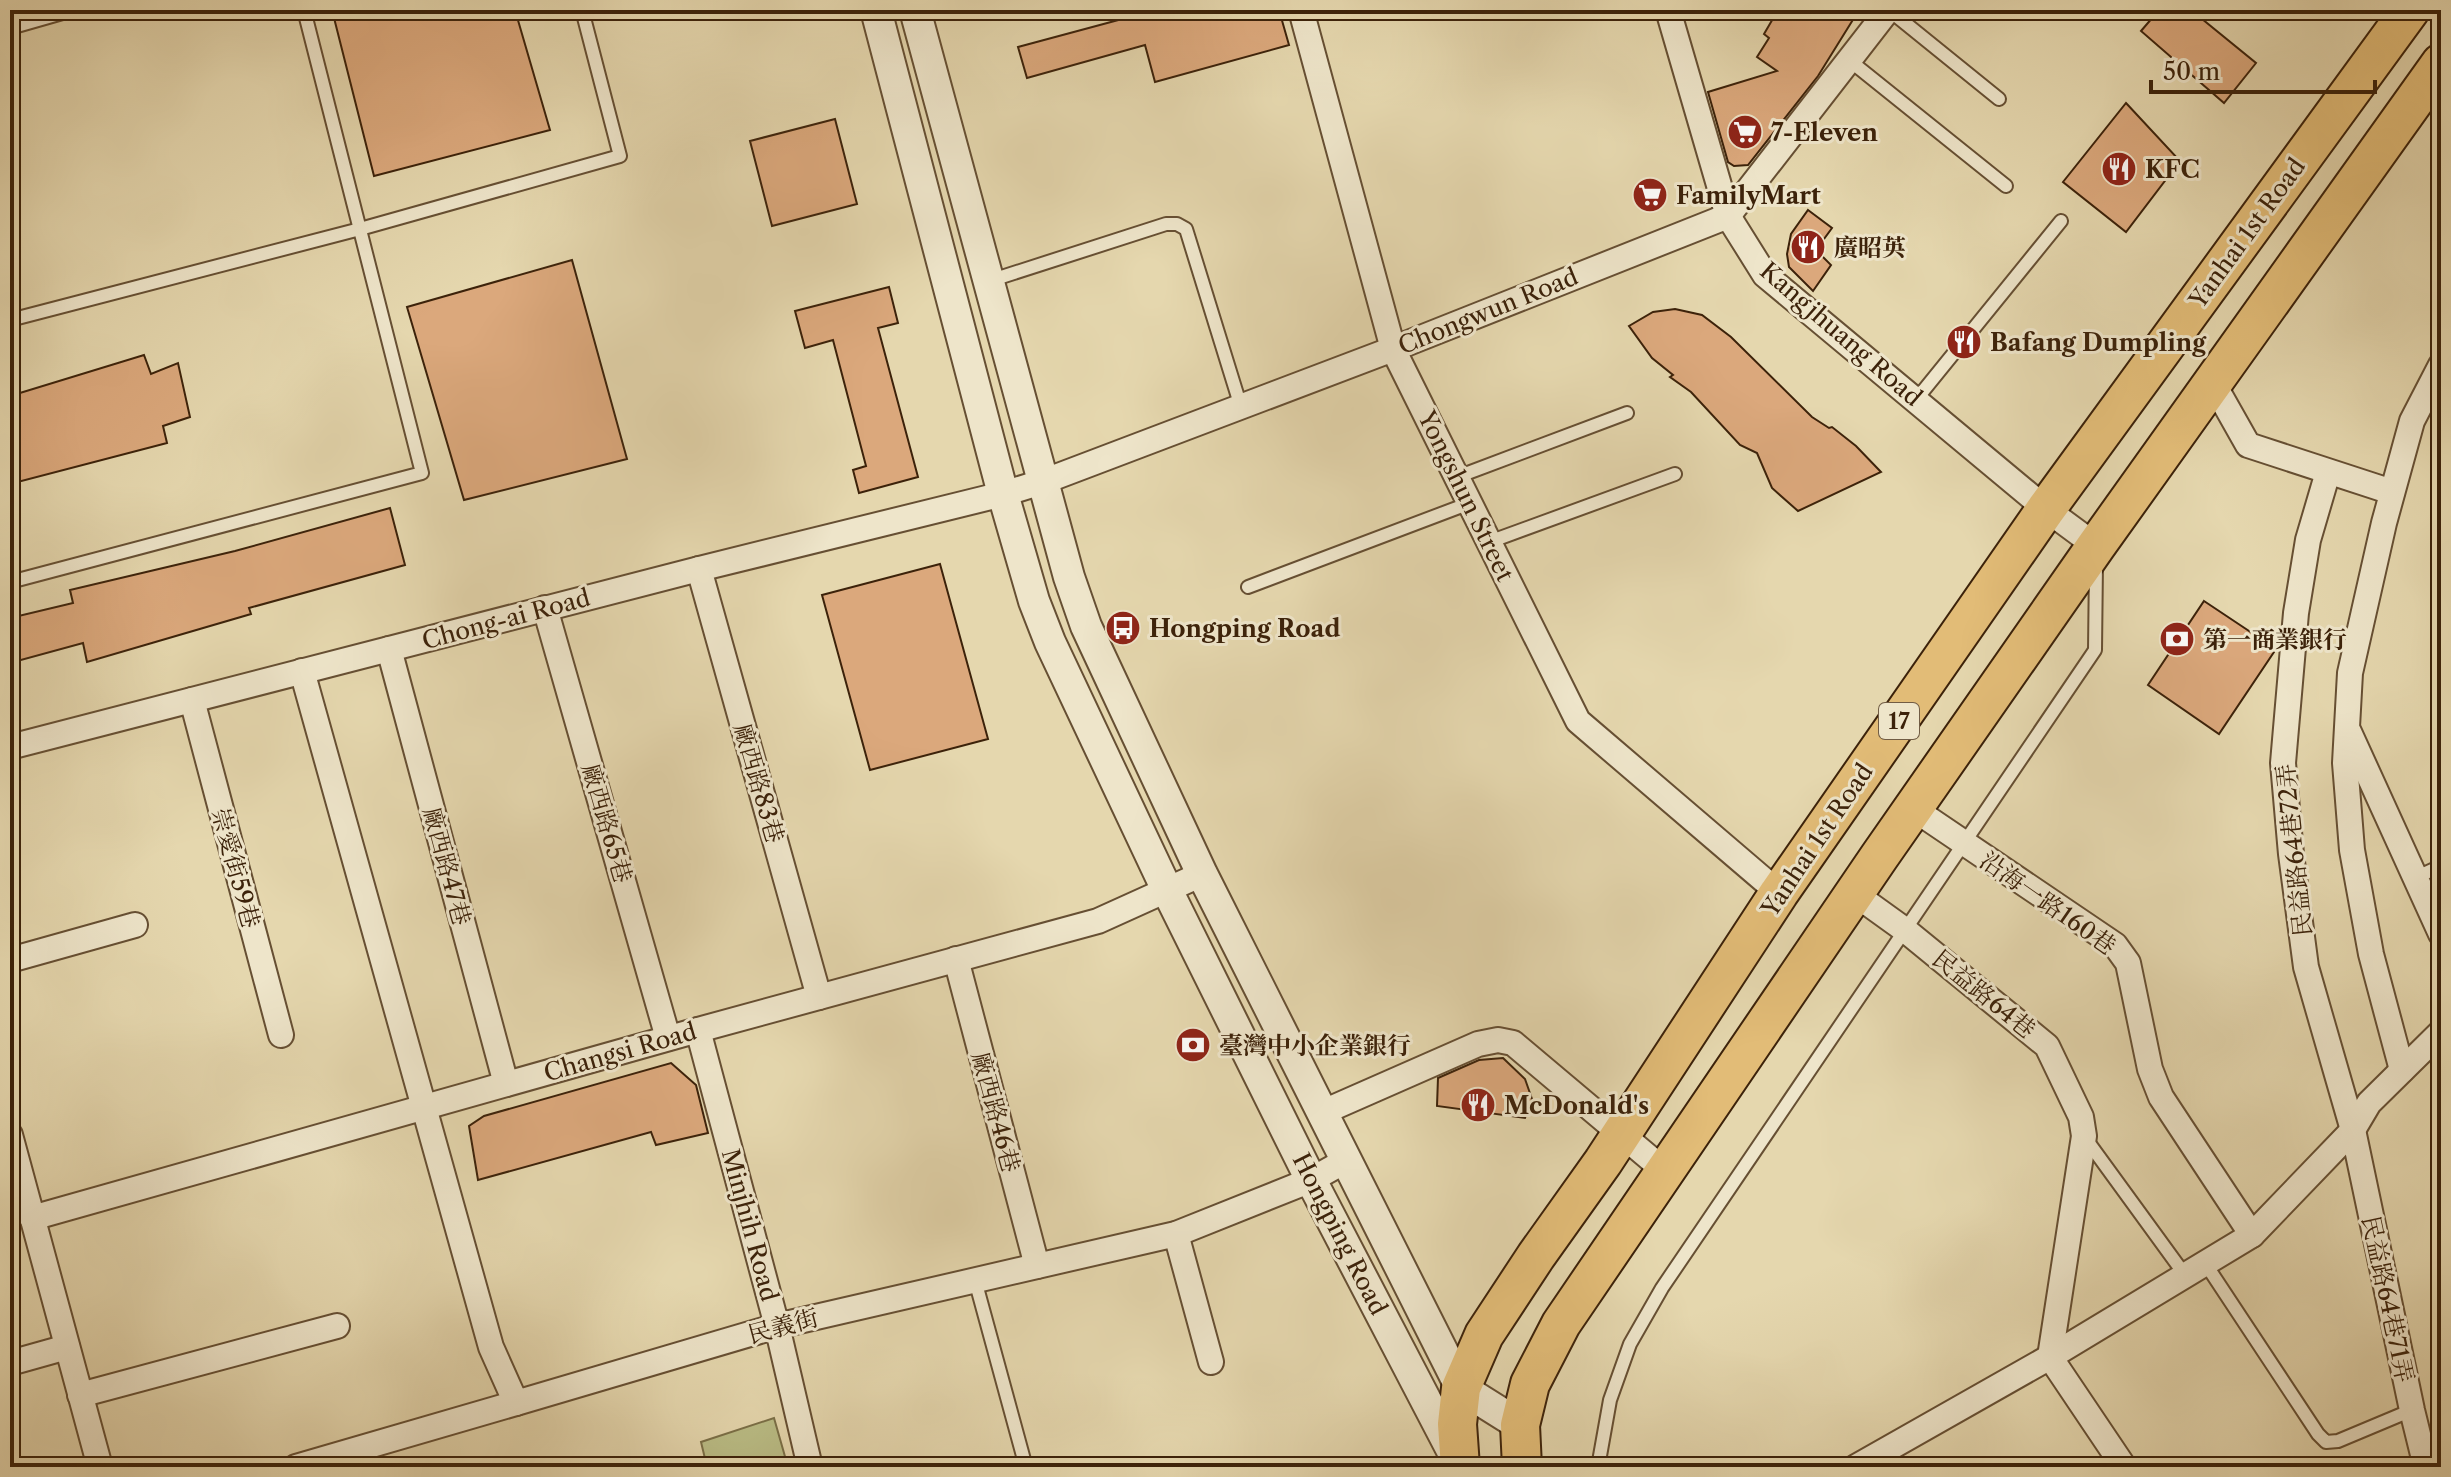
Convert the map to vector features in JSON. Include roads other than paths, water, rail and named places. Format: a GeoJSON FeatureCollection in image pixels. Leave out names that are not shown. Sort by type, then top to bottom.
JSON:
{"type":"FeatureCollection","features":[{"type":"Feature","properties":{"kind":"main road","name":"Yanhai 1st Road"},"geometry":{"type":"LineString","coordinates":[[1461,1466],[1457,1424],[1461,1388],[1484,1335],[1621,1135],[1779,893],[2046,509],[2410,10]]}},
{"type":"Feature","properties":{"kind":"main road","name":"17"},"geometry":{"type":"LineString","coordinates":[[1522,1467],[1520,1425],[1530,1384],[1561,1324],[2096,546],[2441,63]]}},
{"type":"Feature","properties":{"kind":"street","name":"Hongping Road"},"geometry":{"type":"LineString","coordinates":[[876,10],[1003,494],[1034,601],[1050,642],[1167,890],[1311,1180],[1461,1466]]}},
{"type":"Feature","properties":{"kind":"street","name":"Hongping Road"},"geometry":{"type":"LineString","coordinates":[[915,10],[1069,577],[1086,626],[1202,874],[1461,1388]]}},
{"type":"Feature","properties":{"kind":"street","name":"Yongshun Street"},"geometry":{"type":"LineString","coordinates":[[1301,10],[1393,349],[1578,721],[1779,893]]}},
{"type":"Feature","properties":{"kind":"street","name":"Kangjhuang Road"},"geometry":{"type":"LineString","coordinates":[[1668,10],[1728,216],[1765,275],[2046,509],[2096,546]]}},
{"type":"Feature","properties":{"kind":"street"},"geometry":{"type":"LineString","coordinates":[[1728,216],[1888,10]]}},
{"type":"Feature","properties":{"kind":"street","name":"Chongwun Road"},"geometry":{"type":"LineString","coordinates":[[1003,494],[1045,481],[1393,349],[1728,216]]}},
{"type":"Feature","properties":{"kind":"street"},"geometry":{"type":"LineString","coordinates":[[2393,1079],[2352,850],[2345,763],[2350,673],[2392,492],[2412,421],[2441,365]]}},
{"type":"Feature","properties":{"kind":"street"},"geometry":{"type":"LineString","coordinates":[[2213,383],[2248,445],[2392,492]]}},
{"type":"Feature","properties":{"kind":"street","name":"民益路64巷72弄"},"geometry":{"type":"LineString","coordinates":[[2328,472],[2308,540],[2301,584],[2283,763],[2306,967],[2353,1130]]}},
{"type":"Feature","properties":{"kind":"street","name":"Chong-ai Road"},"geometry":{"type":"LineString","coordinates":[[10,747],[545,608],[1003,494]]}},
{"type":"Feature","properties":{"kind":"street","name":"廠西路83巷"},"geometry":{"type":"LineString","coordinates":[[699,569],[819,997]]}},
{"type":"Feature","properties":{"kind":"street","name":"廠西路65巷"},"geometry":{"type":"LineString","coordinates":[[545,608],[668,1038]]}},
{"type":"Feature","properties":{"kind":"street","name":"廠西路47巷"},"geometry":{"type":"LineString","coordinates":[[389,649],[506,1084]]}},
{"type":"Feature","properties":{"kind":"street"},"geometry":{"type":"LineString","coordinates":[[302,671],[491,1347],[516,1403]]}},
{"type":"Feature","properties":{"kind":"street","name":"崇愛街59巷"},"geometry":{"type":"LineString","coordinates":[[192,700],[281,1035]]}},
{"type":"Feature","properties":{"kind":"street"},"geometry":{"type":"LineString","coordinates":[[2347,728],[2441,934]]}},
{"type":"Feature","properties":{"kind":"street","name":"沿海一路160巷"},"geometry":{"type":"LineString","coordinates":[[1914,809],[2115,945],[2128,963],[2150,1069],[2161,1097],[2252,1235]]}},
{"type":"Feature","properties":{"kind":"street","name":"Changsi Road"},"geometry":{"type":"LineString","coordinates":[[32,1218],[668,1038],[1098,921],[1202,874]]}},
{"type":"Feature","properties":{"kind":"street","name":"民益路64巷"},"geometry":{"type":"LineString","coordinates":[[1855,894],[1905,930],[2047,1046],[2081,1117],[2084,1136],[2050,1357]]}},
{"type":"Feature","properties":{"kind":"street"},"geometry":{"type":"LineString","coordinates":[[10,960],[135,925]]}},
{"type":"Feature","properties":{"kind":"street","name":"廠西路46巷"},"geometry":{"type":"LineString","coordinates":[[956,959],[1037,1266]]}},
{"type":"Feature","properties":{"kind":"street","name":"Minjhih Road"},"geometry":{"type":"LineString","coordinates":[[698,1030],[777,1326],[810,1467]]}},
{"type":"Feature","properties":{"kind":"street"},"geometry":{"type":"LineString","coordinates":[[1856,1467],[1881,1461],[2252,1235],[2353,1130],[2369,1103],[2441,1032]]}},
{"type":"Feature","properties":{"kind":"street"},"geometry":{"type":"LineString","coordinates":[[1321,1113],[1478,1044],[1498,1040],[1513,1043],[1665,1171]]}},
{"type":"Feature","properties":{"kind":"street","name":"民益路64巷71弄"},"geometry":{"type":"LineString","coordinates":[[2353,1130],[2426,1467]]}},
{"type":"Feature","properties":{"kind":"street"},"geometry":{"type":"LineString","coordinates":[[10,1135],[100,1467]]}},
{"type":"Feature","properties":{"kind":"street","name":"民義街"},"geometry":{"type":"LineString","coordinates":[[296,1467],[777,1326],[1176,1234],[1311,1180],[1345,1161]]}},
{"type":"Feature","properties":{"kind":"street"},"geometry":{"type":"LineString","coordinates":[[1176,1234],[1211,1362]]}},
{"type":"Feature","properties":{"kind":"street"},"geometry":{"type":"LineString","coordinates":[[80,1395],[337,1326]]}},
{"type":"Feature","properties":{"kind":"street"},"geometry":{"type":"LineString","coordinates":[[10,1363],[67,1347]]}},
{"type":"Feature","properties":{"kind":"street"},"geometry":{"type":"LineString","coordinates":[[2050,1357],[2124,1467]]}},
{"type":"Feature","properties":{"kind":"street"},"geometry":{"type":"LineString","coordinates":[[1461,1388],[1520,1425]]}},
{"type":"Feature","properties":{"kind":"lane"},"geometry":{"type":"LineString","coordinates":[[10,28],[73,10]]}},
{"type":"Feature","properties":{"kind":"lane"},"geometry":{"type":"LineString","coordinates":[[10,582],[422,473],[304,10]]}},
{"type":"Feature","properties":{"kind":"lane"},"geometry":{"type":"LineString","coordinates":[[10,320],[360,229],[620,156],[582,10]]}},
{"type":"Feature","properties":{"kind":"lane"},"geometry":{"type":"LineString","coordinates":[[1888,10],[1999,99]]}},
{"type":"Feature","properties":{"kind":"lane"},"geometry":{"type":"LineString","coordinates":[[1849,60],[2006,186]]}},
{"type":"Feature","properties":{"kind":"lane"},"geometry":{"type":"LineString","coordinates":[[1915,401],[2061,221]]}},
{"type":"Feature","properties":{"kind":"lane"},"geometry":{"type":"LineString","coordinates":[[989,281],[1166,224],[1177,224],[1186,229],[1241,407]]}},
{"type":"Feature","properties":{"kind":"lane"},"geometry":{"type":"LineString","coordinates":[[1457,477],[1627,413]]}},
{"type":"Feature","properties":{"kind":"lane"},"geometry":{"type":"LineString","coordinates":[[1489,542],[1675,474]]}},
{"type":"Feature","properties":{"kind":"lane"},"geometry":{"type":"LineString","coordinates":[[1248,587],[1470,503]]}},
{"type":"Feature","properties":{"kind":"lane"},"geometry":{"type":"LineString","coordinates":[[1598,1465],[1610,1400],[1630,1344],[1655,1299],[2095,650],[2096,546]]}},
{"type":"Feature","properties":{"kind":"lane"},"geometry":{"type":"LineString","coordinates":[[2417,877],[2441,866]]}},
{"type":"Feature","properties":{"kind":"lane"},"geometry":{"type":"LineString","coordinates":[[2084,1136],[2195,1269],[2326,1442],[2338,1441],[2412,1410]]}},
{"type":"Feature","properties":{"kind":"lane"},"geometry":{"type":"LineString","coordinates":[[975,1280],[1026,1467]]}},
{"type":"Feature","properties":{"kind":"place","name":"7-Eleven"},"geometry":{"type":"Point","coordinates":[1745,132]}},
{"type":"Feature","properties":{"kind":"place","name":"KFC"},"geometry":{"type":"Point","coordinates":[2119,169]}},
{"type":"Feature","properties":{"kind":"place","name":"FamilyMart"},"geometry":{"type":"Point","coordinates":[1650,195]}},
{"type":"Feature","properties":{"kind":"place","name":"廣昭英"},"geometry":{"type":"Point","coordinates":[1808,247]}},
{"type":"Feature","properties":{"kind":"place","name":"Bafang Dumpling"},"geometry":{"type":"Point","coordinates":[1964,342]}},
{"type":"Feature","properties":{"kind":"place","name":"Hongping Road"},"geometry":{"type":"Point","coordinates":[1123,628]}},
{"type":"Feature","properties":{"kind":"place","name":"第一商業銀行"},"geometry":{"type":"Point","coordinates":[2177,639]}},
{"type":"Feature","properties":{"kind":"place","name":"臺灣中小企業銀行"},"geometry":{"type":"Point","coordinates":[1193,1045]}},
{"type":"Feature","properties":{"kind":"place","name":"McDonald's"},"geometry":{"type":"Point","coordinates":[1478,1105]}}]}
